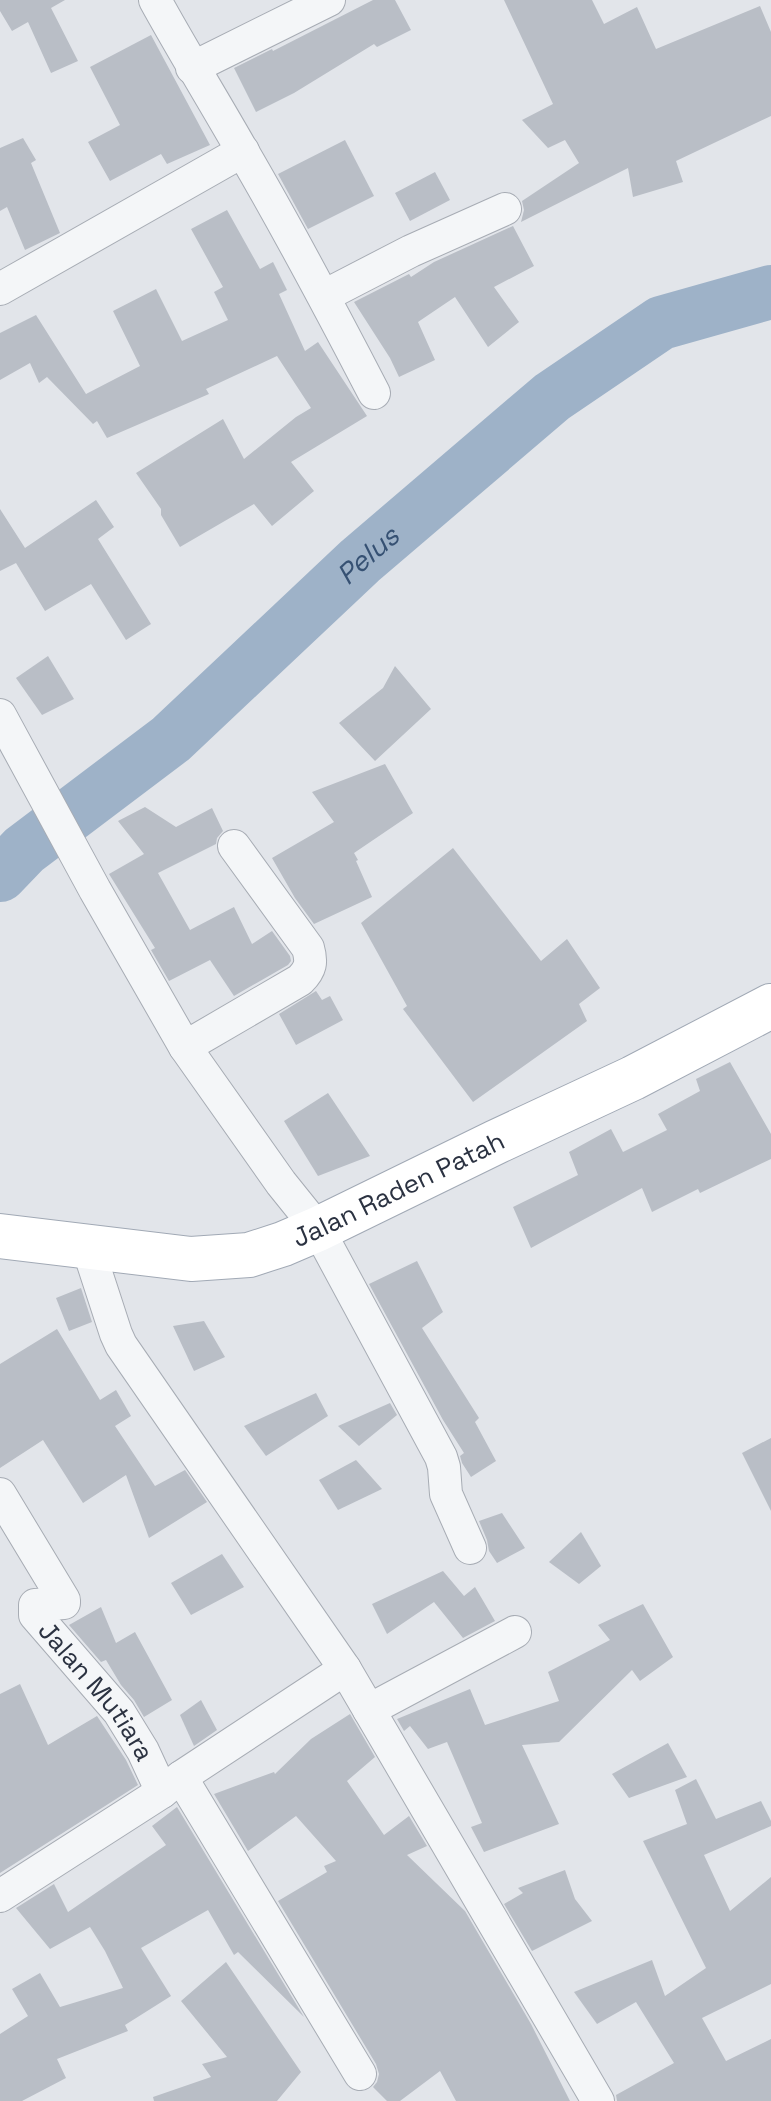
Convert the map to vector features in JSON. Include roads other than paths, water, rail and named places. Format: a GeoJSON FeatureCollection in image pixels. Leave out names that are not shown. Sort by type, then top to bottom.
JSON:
{"type":"FeatureCollection","features":[{"type":"Feature","properties":{"kind":"main road","name":"Jalan Raden Patah"},"geometry":{"type":"LineString","coordinates":[[0,1236],[191,1259],[249,1255],[318,1229],[633,1078],[771,1006]]}},
{"type":"Feature","properties":{"kind":"street"},"geometry":{"type":"LineString","coordinates":[[155,0],[324,296],[374,393]]}},
{"type":"Feature","properties":{"kind":"street"},"geometry":{"type":"LineString","coordinates":[[192,68],[329,0]]}},
{"type":"Feature","properties":{"kind":"street"},"geometry":{"type":"LineString","coordinates":[[0,289],[243,151]]}},
{"type":"Feature","properties":{"kind":"street"},"geometry":{"type":"LineString","coordinates":[[324,296],[411,251],[505,209]]}},
{"type":"Feature","properties":{"kind":"street"},"geometry":{"type":"LineString","coordinates":[[0,715],[185,1047],[281,1183],[318,1229],[441,1457],[446,1494],[470,1548]]}},
{"type":"Feature","properties":{"kind":"street"},"geometry":{"type":"LineString","coordinates":[[185,1047],[300,980],[309,971],[311,960],[308,948],[234,846]]}},
{"type":"Feature","properties":{"kind":"street"},"geometry":{"type":"LineString","coordinates":[[87,1245],[121,1345],[345,1669],[598,2101]]}},
{"type":"Feature","properties":{"kind":"street","name":"Jalan Mutiara"},"geometry":{"type":"LineString","coordinates":[[0,1494],[64,1600],[64,1603],[35,1605],[35,1615],[119,1712],[143,1751],[172,1784]]}},
{"type":"Feature","properties":{"kind":"street"},"geometry":{"type":"LineString","coordinates":[[369,1710],[515,1632]]}},
{"type":"Feature","properties":{"kind":"street"},"geometry":{"type":"LineString","coordinates":[[0,1896],[345,1669]]}},
{"type":"Feature","properties":{"kind":"street"},"geometry":{"type":"LineString","coordinates":[[172,1784],[360,2074]]}},
{"type":"Feature","properties":{"kind":"waterway","name":"Pelus"},"geometry":{"type":"LineString","coordinates":[[0,875],[24,850],[171,739],[360,561],[552,397],[661,323],[771,292]]}}]}
